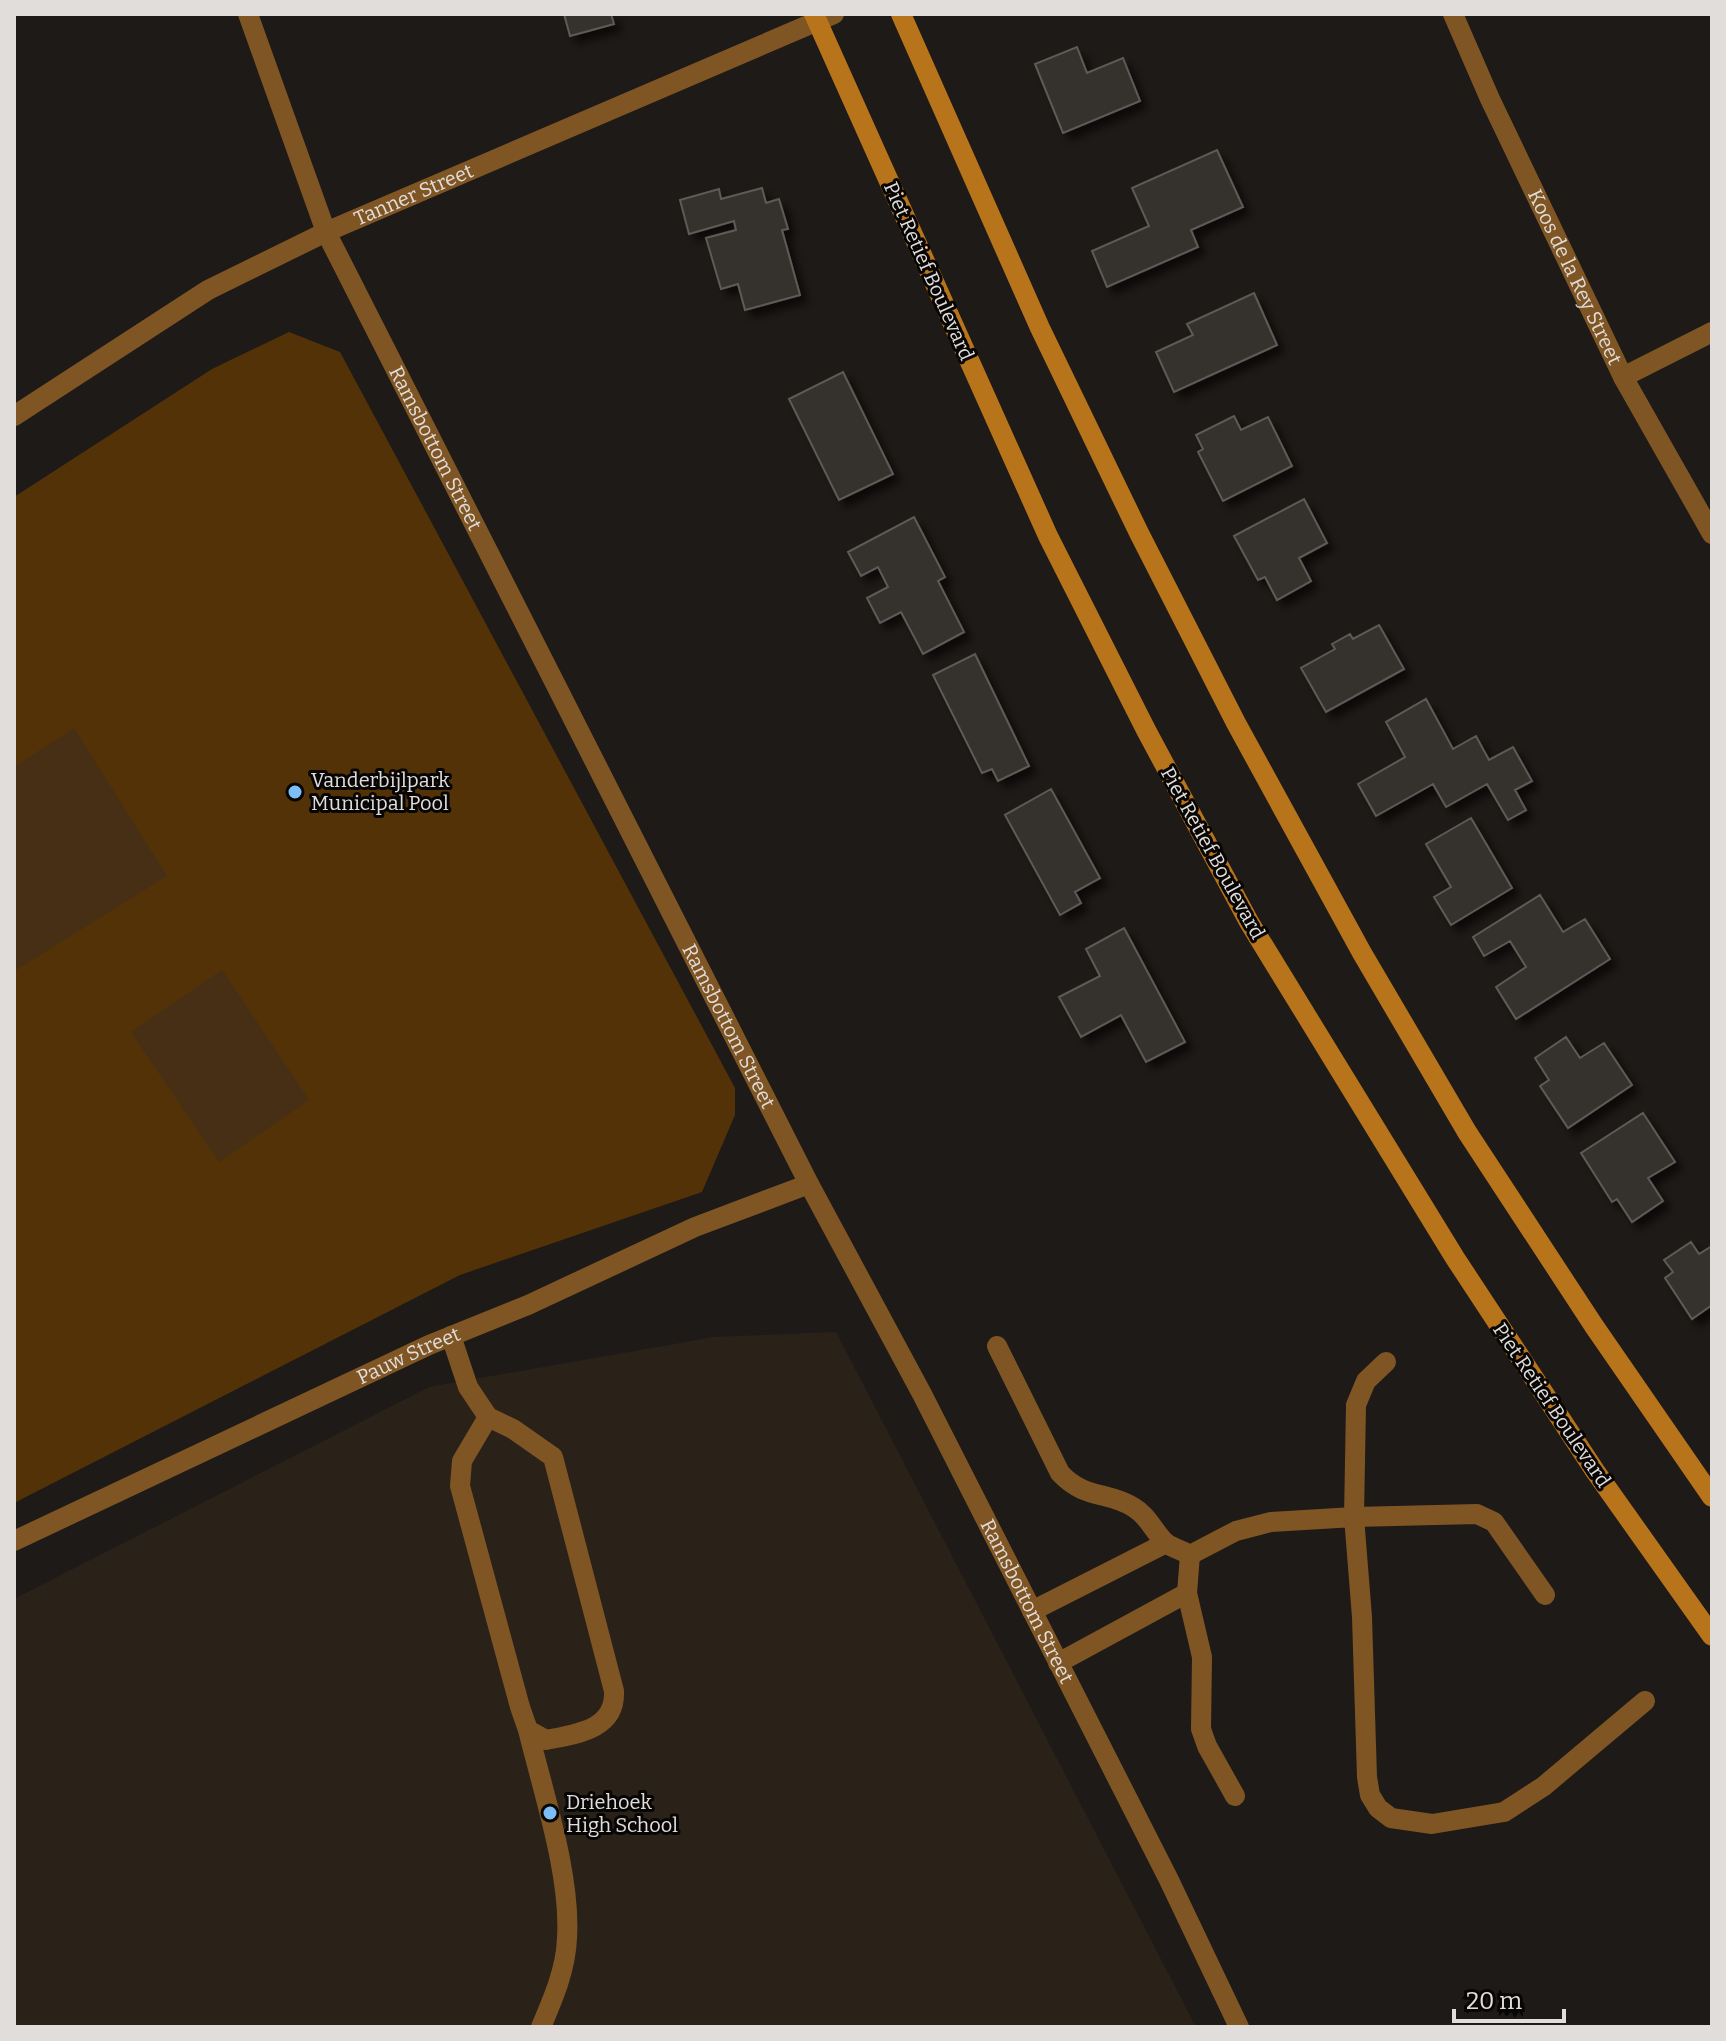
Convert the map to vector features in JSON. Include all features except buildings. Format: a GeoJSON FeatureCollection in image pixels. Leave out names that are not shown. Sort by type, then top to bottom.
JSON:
{"type":"FeatureCollection","features":[{"type":"Feature","properties":{"kind":"street","name":"Ramsbottom Street"},"geometry":{"type":"LineString","coordinates":[[248,14],[326,232],[809,1184],[922,1394],[1169,1880],[1239,2027]]}},
{"type":"Feature","properties":{"kind":"street"},"geometry":{"type":"LineString","coordinates":[[901,14],[1040,328],[1132,520],[1236,723],[1467,1132],[1594,1326],[1712,1497]]}},
{"type":"Feature","properties":{"kind":"street","name":"Koos de la Rey Street"},"geometry":{"type":"LineString","coordinates":[[1453,14],[1490,99],[1623,377],[1712,534]]}},
{"type":"Feature","properties":{"kind":"street","name":"Tanner Street"},"geometry":{"type":"LineString","coordinates":[[14,416],[208,290],[326,232],[822,16]]}},
{"type":"Feature","properties":{"kind":"street","name":"Piet Retief Boulevard"},"geometry":{"type":"LineString","coordinates":[[822,16],[1048,536],[1146,730],[1249,922],[1455,1258],[1595,1471],[1712,1636]]}},
{"type":"Feature","properties":{"kind":"street"},"geometry":{"type":"LineString","coordinates":[[1623,377],[1712,332]]}},
{"type":"Feature","properties":{"kind":"street","name":"Pauw Street"},"geometry":{"type":"LineString","coordinates":[[14,1541],[451,1336],[528,1305],[695,1227],[809,1184]]}},
{"type":"Feature","properties":{"kind":"street"},"geometry":{"type":"LineString","coordinates":[[451,1336],[468,1387],[488,1417],[513,1429],[553,1457],[614,1691],[615,1705],[609,1716],[585,1732],[546,1740],[528,1730]]}},
{"type":"Feature","properties":{"kind":"street"},"geometry":{"type":"LineString","coordinates":[[997,1346],[1060,1473],[1067,1481],[1091,1494],[1130,1504],[1144,1514],[1166,1543],[1190,1555]]}},
{"type":"Feature","properties":{"kind":"street"},"geometry":{"type":"LineString","coordinates":[[1386,1362],[1366,1381],[1356,1405],[1354,1517],[1362,1617],[1367,1777],[1370,1795],[1378,1808],[1391,1818],[1432,1824],[1504,1812],[1544,1786],[1645,1701]]}},
{"type":"Feature","properties":{"kind":"street"},"geometry":{"type":"LineString","coordinates":[[488,1417],[462,1461],[460,1486],[528,1730],[565,1886],[567,1939],[557,1991],[541,2027]]}},
{"type":"Feature","properties":{"kind":"street"},"geometry":{"type":"LineString","coordinates":[[1190,1555],[1236,1531],[1271,1522],[1477,1514],[1494,1522],[1545,1595]]}},
{"type":"Feature","properties":{"kind":"street"},"geometry":{"type":"LineString","coordinates":[[1032,1611],[1166,1543]]}},
{"type":"Feature","properties":{"kind":"street"},"geometry":{"type":"LineString","coordinates":[[1190,1555],[1187,1593],[1202,1657],[1201,1729],[1235,1796]]}},
{"type":"Feature","properties":{"kind":"street"},"geometry":{"type":"LineString","coordinates":[[1058,1663],[1187,1593]]}},
{"type":"Feature","properties":{"kind":"shaded area","name":"Vanderbijlpark Municipal Pool"},"geometry":{"type":"Polygon","coordinates":[[[289,332],[340,352],[735,1088],[735,1115],[702,1192],[460,1275],[14,1503],[14,497],[212,369],[289,332]]]}},
{"type":"Feature","properties":{"kind":"shaded area"},"geometry":{"type":"Polygon","coordinates":[[[74,728],[167,876],[14,971],[14,767],[74,728]]]}},
{"type":"Feature","properties":{"kind":"shaded area"},"geometry":{"type":"Polygon","coordinates":[[[222,970],[309,1100],[219,1162],[131,1032],[222,970]]]}},
{"type":"Feature","properties":{"kind":"shaded area","name":"Driehoek High School"},"geometry":{"type":"Polygon","coordinates":[[[836,1332],[1196,2027],[14,2027],[14,1599],[429,1387],[714,1337],[836,1332]]]}},
{"type":"Feature","properties":{"kind":"place","name":"Vanderbijlpark Municipal Pool"},"geometry":{"type":"Point","coordinates":[295,792]}},
{"type":"Feature","properties":{"kind":"place","name":"Driehoek High School"},"geometry":{"type":"Point","coordinates":[550,1813]}}]}
